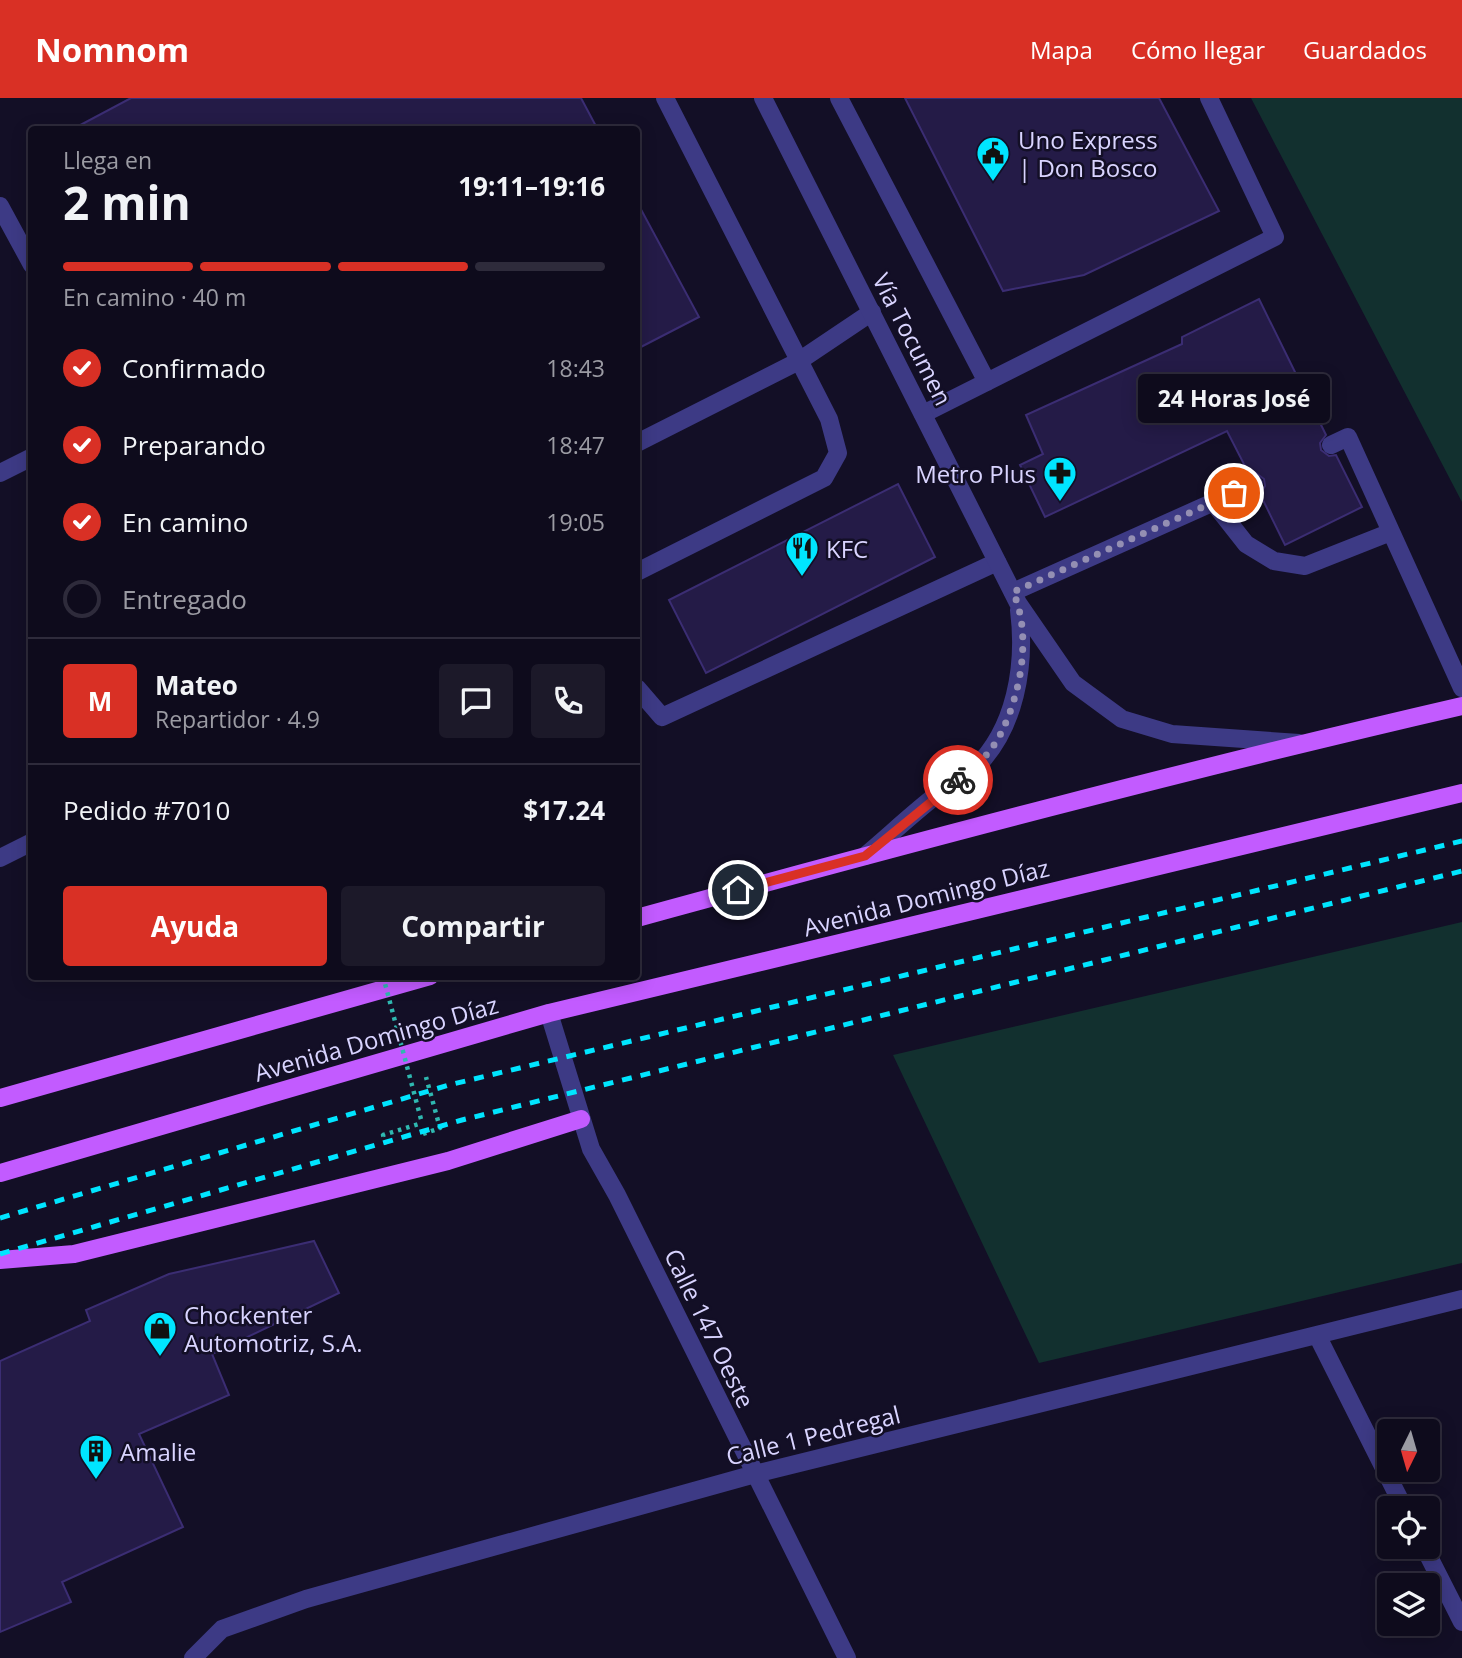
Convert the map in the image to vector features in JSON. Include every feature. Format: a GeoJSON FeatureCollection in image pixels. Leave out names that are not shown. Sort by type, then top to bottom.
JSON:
{"type":"FeatureCollection","features":[{"type":"Feature","properties":{"kind":"main road"},"geometry":{"type":"LineString","coordinates":[[640,917],[1302,743],[1462,706]]}},
{"type":"Feature","properties":{"kind":"main road","name":"Avenida Domingo Díaz"},"geometry":{"type":"LineString","coordinates":[[0,1173],[549,1013],[1462,793]]}},
{"type":"Feature","properties":{"kind":"main road","name":"Avenida Domingo Díaz"},"geometry":{"type":"LineString","coordinates":[[0,1098],[415,980]]}},
{"type":"Feature","properties":{"kind":"main road"},"geometry":{"type":"LineString","coordinates":[[0,1260],[75,1254],[448,1161],[581,1119]]}},
{"type":"Feature","properties":{"kind":"street"},"geometry":{"type":"LineString","coordinates":[[640,570],[824,478],[838,453],[829,419],[665,98]]}},
{"type":"Feature","properties":{"kind":"street","name":"Vía Tocumen"},"geometry":{"type":"LineString","coordinates":[[763,98],[1016,597]]}},
{"type":"Feature","properties":{"kind":"street"},"geometry":{"type":"LineString","coordinates":[[839,98],[987,382]]}},
{"type":"Feature","properties":{"kind":"street"},"geometry":{"type":"LineString","coordinates":[[923,414],[1275,237],[1209,98]]}},
{"type":"Feature","properties":{"kind":"street"},"geometry":{"type":"LineString","coordinates":[[0,206],[28,257]]}},
{"type":"Feature","properties":{"kind":"street"},"geometry":{"type":"LineString","coordinates":[[640,441],[799,361],[872,312]]}},
{"type":"Feature","properties":{"kind":"street"},"geometry":{"type":"LineString","coordinates":[[1331,444],[1348,437],[1462,688]]}},
{"type":"Feature","properties":{"kind":"street"},"geometry":{"type":"LineString","coordinates":[[0,473],[28,459]]}},
{"type":"Feature","properties":{"kind":"street"},"geometry":{"type":"LineString","coordinates":[[1016,597],[1254,484]]}},
{"type":"Feature","properties":{"kind":"street"},"geometry":{"type":"LineString","coordinates":[[1213,502],[1247,544],[1274,561],[1305,566],[1391,532]]}},
{"type":"Feature","properties":{"kind":"street"},"geometry":{"type":"LineString","coordinates":[[640,692],[662,718],[997,562]]}},
{"type":"Feature","properties":{"kind":"street"},"geometry":{"type":"LineString","coordinates":[[1016,597],[1073,683],[1122,719],[1172,734],[1302,743]]}},
{"type":"Feature","properties":{"kind":"street"},"geometry":{"type":"LineString","coordinates":[[865,856],[939,793],[974,769],[1000,736],[1012,707],[1023,645],[1016,597]]}},
{"type":"Feature","properties":{"kind":"street"},"geometry":{"type":"LineString","coordinates":[[0,858],[28,844]]}},
{"type":"Feature","properties":{"kind":"street","name":"Calle 147 Oeste"},"geometry":{"type":"LineString","coordinates":[[549,1013],[591,1149],[846,1658]]}},
{"type":"Feature","properties":{"kind":"street","name":"Calle 1 Pedregal"},"geometry":{"type":"LineString","coordinates":[[193,1658],[222,1629],[306,1599],[755,1474],[1462,1299]]}},
{"type":"Feature","properties":{"kind":"street"},"geometry":{"type":"LineString","coordinates":[[1317,1335],[1399,1496]]}},
{"type":"Feature","properties":{"kind":"street"},"geometry":{"type":"LineString","coordinates":[[1430,1559],[1462,1622]]}},
{"type":"Feature","properties":{"kind":"path"},"geometry":{"type":"LineString","coordinates":[[384,980],[422,1123],[383,1135],[386,1144],[397,1141]]}},
{"type":"Feature","properties":{"kind":"path"},"geometry":{"type":"LineString","coordinates":[[419,1135],[440,1128],[420,1051]]}},
{"type":"Feature","properties":{"kind":"green space"},"geometry":{"type":"Polygon","coordinates":[[[1251,98],[1462,98],[1462,502],[1251,98]]]}},
{"type":"Feature","properties":{"kind":"green space"},"geometry":{"type":"Polygon","coordinates":[[[1462,922],[1462,1263],[1039,1363],[893,1055],[1462,922]]]}},
{"type":"Feature","properties":{"kind":"building"},"geometry":{"type":"Polygon","coordinates":[[[131,98],[581,98],[596,126],[78,126],[131,98]]]}},
{"type":"Feature","properties":{"kind":"building"},"geometry":{"type":"Polygon","coordinates":[[[905,98],[1159,98],[1219,211],[1084,275],[1003,291],[905,98]]]}},
{"type":"Feature","properties":{"kind":"building"},"geometry":{"type":"Polygon","coordinates":[[[640,208],[699,317],[640,347],[640,208]]]}},
{"type":"Feature","properties":{"kind":"building"},"geometry":{"type":"Polygon","coordinates":[[[1259,299],[1326,435],[1320,443],[1321,450],[1329,456],[1336,455],[1362,507],[1285,545],[1260,494],[1265,486],[1264,479],[1256,473],[1249,474],[1227,431],[1045,517],[1020,465],[1043,454],[1026,415],[1182,344],[1182,337],[1259,299]]]}},
{"type":"Feature","properties":{"kind":"building","name":"KFC"},"geometry":{"type":"Polygon","coordinates":[[[898,484],[935,557],[706,673],[669,600],[898,484]]]}},
{"type":"Feature","properties":{"kind":"building"},"geometry":{"type":"Polygon","coordinates":[[[314,1241],[339,1293],[212,1354],[229,1395],[139,1434],[183,1527],[62,1582],[71,1602],[0,1632],[0,1361],[90,1321],[86,1310],[169,1274],[314,1241]]]}},
{"type":"Feature","properties":{"kind":"railway"},"geometry":{"type":"LineString","coordinates":[[0,1218],[449,1085],[1462,841]]}},
{"type":"Feature","properties":{"kind":"railway"},"geometry":{"type":"LineString","coordinates":[[0,1254],[462,1120],[1462,871]]}},
{"type":"Feature","properties":{"kind":"way so far"},"geometry":{"type":"LineString","coordinates":[[958,780],[974,769],[1000,736],[1012,707],[1023,645],[1018,603],[1013,592],[1234,493]]}},
{"type":"Feature","properties":{"kind":"place","name":"Uno Express | Don Bosco"},"geometry":{"type":"Point","coordinates":[993,183]}},
{"type":"Feature","properties":{"kind":"place","name":"24 Horas José"},"geometry":{"type":"Point","coordinates":[1234,493]}},
{"type":"Feature","properties":{"kind":"place","name":"Metro Plus"},"geometry":{"type":"Point","coordinates":[1060,503]}},
{"type":"Feature","properties":{"kind":"place","name":"KFC"},"geometry":{"type":"Point","coordinates":[802,578]}},
{"type":"Feature","properties":{"kind":"place","name":"Chockenter Automotriz, S.A."},"geometry":{"type":"Point","coordinates":[160,1358]}},
{"type":"Feature","properties":{"kind":"place","name":"Amalie"},"geometry":{"type":"Point","coordinates":[96,1481]}},
{"type":"Feature","properties":{"kind":"route"},"geometry":{"type":"LineString","coordinates":[[738,890],[865,856],[958,780]]}}]}
